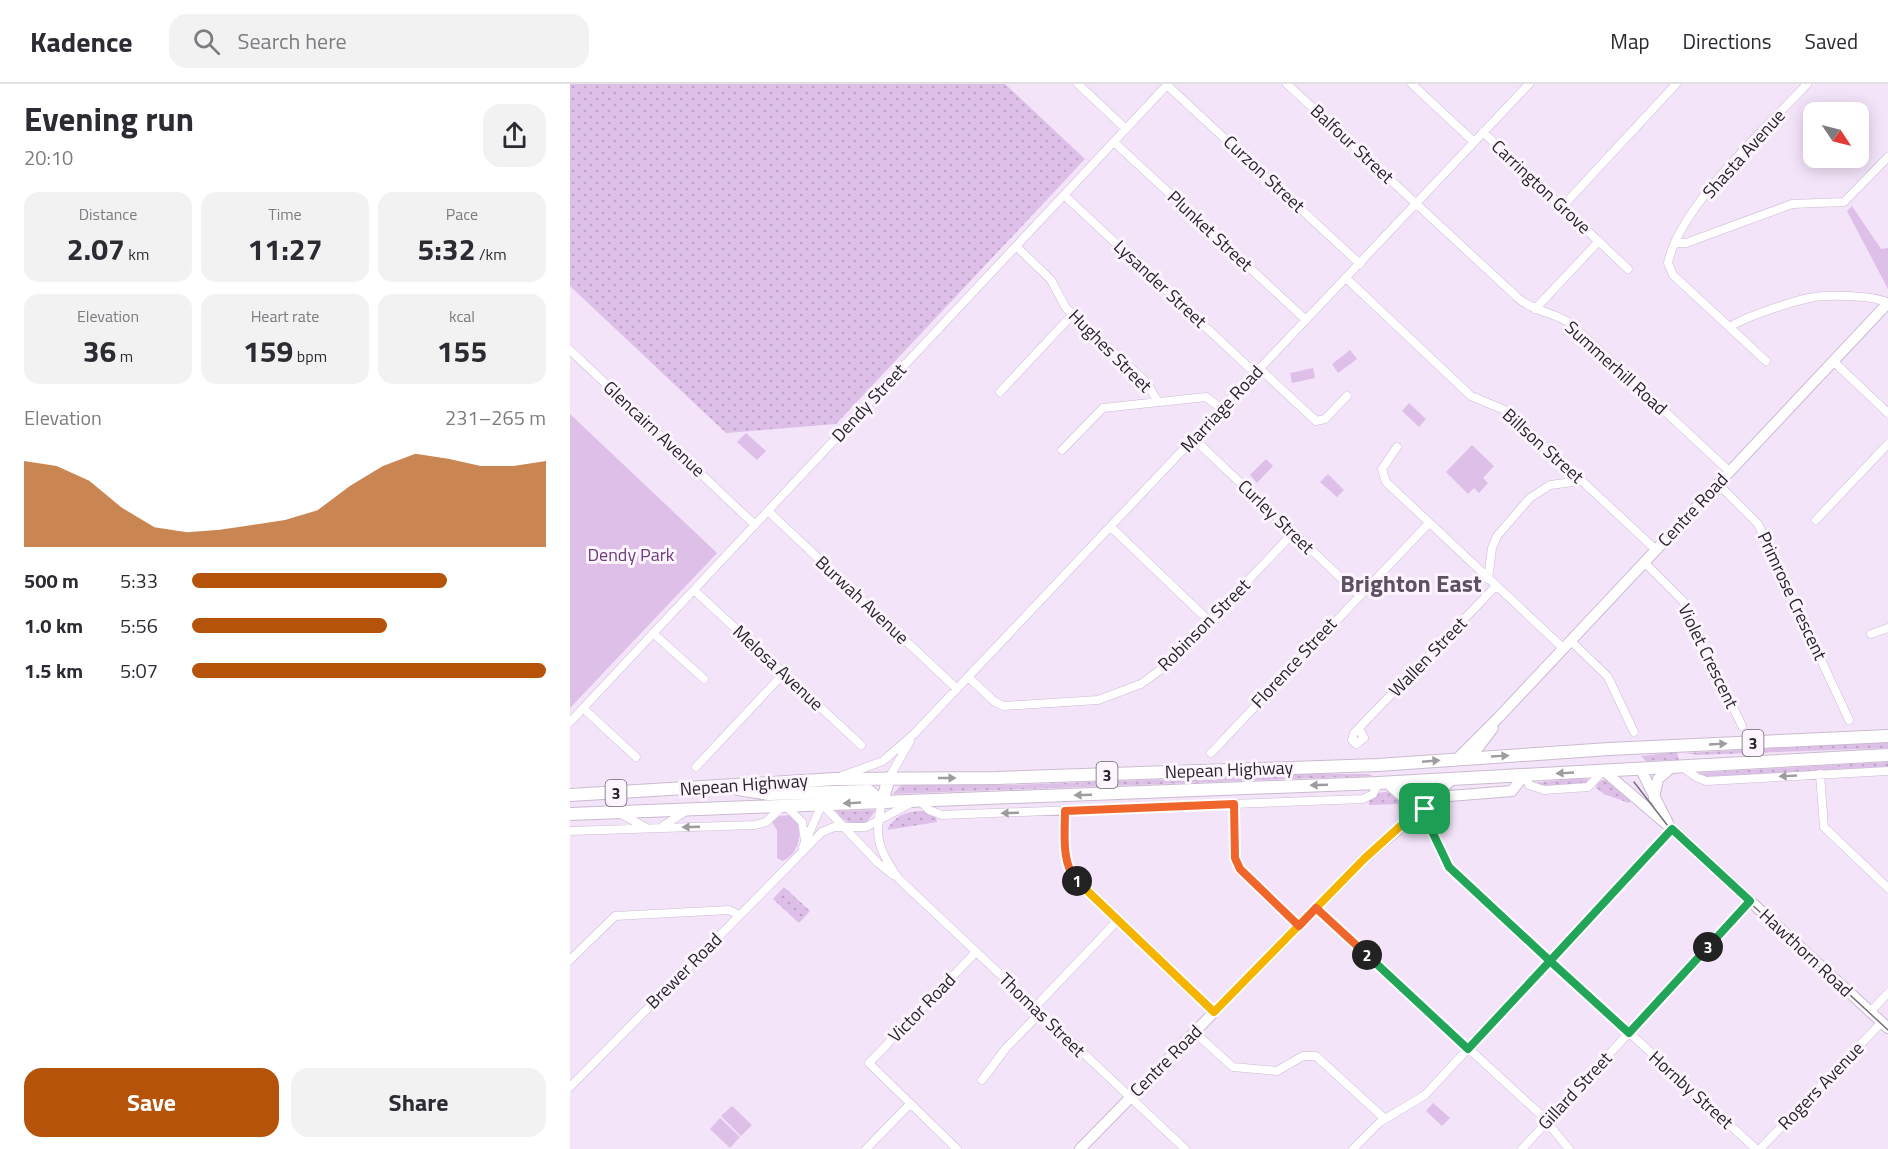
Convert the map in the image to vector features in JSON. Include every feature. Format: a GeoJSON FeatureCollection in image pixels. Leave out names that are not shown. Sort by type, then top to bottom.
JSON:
{"type":"FeatureCollection","features":[{"type":"Feature","properties":{"kind":"highway","name":"Nepean Highway"},"geometry":{"type":"LineString","coordinates":[[570,795],[834,779],[996,778],[1378,765],[1471,757],[1888,736]]}},
{"type":"Feature","properties":{"kind":"highway"},"geometry":{"type":"LineString","coordinates":[[1684,745],[1682,755],[1701,765]]}},
{"type":"Feature","properties":{"kind":"highway"},"geometry":{"type":"LineString","coordinates":[[1618,749],[1634,759],[1640,768]]}},
{"type":"Feature","properties":{"kind":"highway","name":"Nepean Highway"},"geometry":{"type":"LineString","coordinates":[[570,813],[690,809],[784,801],[822,804],[1382,782],[1888,755]]}},
{"type":"Feature","properties":{"kind":"highway","name":"Centre Road"},"geometry":{"type":"LineString","coordinates":[[1453,778],[1471,757]]}},
{"type":"Feature","properties":{"kind":"highway","name":"Centre Road"},"geometry":{"type":"LineString","coordinates":[[1438,779],[1457,759]]}},
{"type":"Feature","properties":{"kind":"highway"},"geometry":{"type":"LineString","coordinates":[[1378,765],[1382,782]]}},
{"type":"Feature","properties":{"kind":"highway"},"geometry":{"type":"LineString","coordinates":[[882,802],[885,778]]}},
{"type":"Feature","properties":{"kind":"highway"},"geometry":{"type":"LineString","coordinates":[[822,804],[834,779]]}},
{"type":"Feature","properties":{"kind":"highway"},"geometry":{"type":"LineString","coordinates":[[721,785],[761,793],[784,801],[827,792],[870,791],[882,802]]}},
{"type":"Feature","properties":{"kind":"main road","name":"Centre Road"},"geometry":{"type":"LineString","coordinates":[[1457,759],[1886,305]]}},
{"type":"Feature","properties":{"kind":"main road","name":"Centre Road"},"geometry":{"type":"LineString","coordinates":[[1471,757],[1499,717]]}},
{"type":"Feature","properties":{"kind":"main road"},"geometry":{"type":"LineString","coordinates":[[1654,799],[1657,780],[1676,766]]}},
{"type":"Feature","properties":{"kind":"main road","name":"Hawthorn Road"},"geometry":{"type":"LineString","coordinates":[[1640,768],[1654,799],[1672,829]]}},
{"type":"Feature","properties":{"kind":"main road","name":"Hawthorn Road"},"geometry":{"type":"LineString","coordinates":[[1603,771],[1672,829],[1885,1025]]}},
{"type":"Feature","properties":{"kind":"main road"},"geometry":{"type":"LineString","coordinates":[[1436,797],[1514,791],[1525,775]]}},
{"type":"Feature","properties":{"kind":"main road","name":"Centre Road"},"geometry":{"type":"LineString","coordinates":[[1080,1149],[1316,908],[1405,822],[1425,809],[1453,778]]}},
{"type":"Feature","properties":{"kind":"main road","name":"Centre Road"},"geometry":{"type":"LineString","coordinates":[[1405,822],[1416,804],[1438,779]]}},
{"type":"Feature","properties":{"kind":"main road"},"geometry":{"type":"LineString","coordinates":[[1382,782],[1404,798],[1405,822]]}},
{"type":"Feature","properties":{"kind":"street"},"geometry":{"type":"LineString","coordinates":[[1078,84],[1126,129]]}},
{"type":"Feature","properties":{"kind":"street","name":"Dendy Street"},"geometry":{"type":"LineString","coordinates":[[570,722],[1168,84]]}},
{"type":"Feature","properties":{"kind":"street","name":"Curzon Street"},"geometry":{"type":"LineString","coordinates":[[1168,84],[1360,264]]}},
{"type":"Feature","properties":{"kind":"street","name":"Balfour Street"},"geometry":{"type":"LineString","coordinates":[[1287,84],[1417,204]]}},
{"type":"Feature","properties":{"kind":"street"},"geometry":{"type":"LineString","coordinates":[[1412,84],[1474,142]]}},
{"type":"Feature","properties":{"kind":"street","name":"Marriage Road"},"geometry":{"type":"LineString","coordinates":[[834,779],[880,762],[914,734],[1529,84]]}},
{"type":"Feature","properties":{"kind":"street"},"geometry":{"type":"LineString","coordinates":[[1562,207],[1676,84]]}},
{"type":"Feature","properties":{"kind":"street","name":"Shasta Avenue"},"geometry":{"type":"LineString","coordinates":[[1766,361],[1670,271],[1668,263],[1680,234],[1713,183],[1807,84]]}},
{"type":"Feature","properties":{"kind":"street","name":"Carrington Grove"},"geometry":{"type":"LineString","coordinates":[[1483,132],[1628,269]]}},
{"type":"Feature","properties":{"kind":"street","name":"Plunket Street"},"geometry":{"type":"LineString","coordinates":[[1114,142],[1306,320]]}},
{"type":"Feature","properties":{"kind":"street"},"geometry":{"type":"LineString","coordinates":[[1675,243],[1686,243],[1792,204],[1844,202],[1888,157]]}},
{"type":"Feature","properties":{"kind":"street","name":"Lysander Street"},"geometry":{"type":"LineString","coordinates":[[1064,195],[1316,421],[1325,419],[1347,396]]}},
{"type":"Feature","properties":{"kind":"street","name":"Summerhill Road"},"geometry":{"type":"LineString","coordinates":[[1417,204],[1518,298],[1535,309],[1571,324],[1729,471]]}},
{"type":"Feature","properties":{"kind":"street"},"geometry":{"type":"LineString","coordinates":[[1680,234],[1698,237]]}},
{"type":"Feature","properties":{"kind":"street","name":"Carrington Grove"},"geometry":{"type":"LineString","coordinates":[[1535,309],[1599,241]]}},
{"type":"Feature","properties":{"kind":"street","name":"Hughes Street"},"geometry":{"type":"LineString","coordinates":[[1016,246],[1051,280],[1059,298],[1073,314],[1147,382],[1158,402]]}},
{"type":"Feature","properties":{"kind":"street","name":"Billson Street"},"geometry":{"type":"LineString","coordinates":[[1346,279],[1471,396],[1505,410],[1656,550]]}},
{"type":"Feature","properties":{"kind":"street"},"geometry":{"type":"LineString","coordinates":[[1732,329],[1749,319],[1809,298],[1864,298],[1886,305]]}},
{"type":"Feature","properties":{"kind":"street"},"geometry":{"type":"LineString","coordinates":[[1000,392],[1073,314]]}},
{"type":"Feature","properties":{"kind":"street","name":"Glencairn Avenue"},"geometry":{"type":"LineString","coordinates":[[570,350],[756,523]]}},
{"type":"Feature","properties":{"kind":"street"},"geometry":{"type":"LineString","coordinates":[[1833,361],[1888,413]]}},
{"type":"Feature","properties":{"kind":"street"},"geometry":{"type":"LineString","coordinates":[[1062,450],[1103,408],[1206,397],[1222,409]]}},
{"type":"Feature","properties":{"kind":"street","name":"Curley Street"},"geometry":{"type":"LineString","coordinates":[[1194,439],[1359,595]]}},
{"type":"Feature","properties":{"kind":"street"},"geometry":{"type":"LineString","coordinates":[[1816,520],[1888,444]]}},
{"type":"Feature","properties":{"kind":"street"},"geometry":{"type":"LineString","coordinates":[[1397,447],[1382,469],[1389,485],[1488,579],[1608,677],[1634,732]]}},
{"type":"Feature","properties":{"kind":"street"},"geometry":{"type":"LineString","coordinates":[[1488,579],[1492,548],[1497,536],[1530,498],[1550,485],[1581,481]]}},
{"type":"Feature","properties":{"kind":"street","name":"Primrose Crescent"},"geometry":{"type":"LineString","coordinates":[[1718,484],[1758,524],[1849,720]]}},
{"type":"Feature","properties":{"kind":"street","name":"Burwah Avenue"},"geometry":{"type":"LineString","coordinates":[[768,511],[957,689]]}},
{"type":"Feature","properties":{"kind":"street","name":"Florence Street"},"geometry":{"type":"LineString","coordinates":[[1211,753],[1429,523]]}},
{"type":"Feature","properties":{"kind":"street"},"geometry":{"type":"LineString","coordinates":[[1111,527],[1209,621]]}},
{"type":"Feature","properties":{"kind":"street","name":"Robinson Street"},"geometry":{"type":"LineString","coordinates":[[968,677],[1001,705],[1077,703],[1104,699],[1131,690],[1171,662],[1293,533]]}},
{"type":"Feature","properties":{"kind":"street","name":"Violet Crescent"},"geometry":{"type":"LineString","coordinates":[[1644,562],[1683,601],[1742,726]]}},
{"type":"Feature","properties":{"kind":"street","name":"Wallen Street"},"geometry":{"type":"LineString","coordinates":[[1359,729],[1496,586]]}},
{"type":"Feature","properties":{"kind":"street","name":"Melosa Avenue"},"geometry":{"type":"LineString","coordinates":[[694,590],[861,745]]}},
{"type":"Feature","properties":{"kind":"street"},"geometry":{"type":"LineString","coordinates":[[1872,633],[1888,628]]}},
{"type":"Feature","properties":{"kind":"street"},"geometry":{"type":"LineString","coordinates":[[653,633],[704,679]]}},
{"type":"Feature","properties":{"kind":"street"},"geometry":{"type":"LineString","coordinates":[[696,766],[784,674]]}},
{"type":"Feature","properties":{"kind":"street"},"geometry":{"type":"LineString","coordinates":[[583,708],[636,757]]}},
{"type":"Feature","properties":{"kind":"street","name":"Marriage Road"},"geometry":{"type":"LineString","coordinates":[[885,778],[914,734]]}},
{"type":"Feature","properties":{"kind":"street"},"geometry":{"type":"LineString","coordinates":[[885,778],[884,764],[891,754]]}},
{"type":"Feature","properties":{"kind":"street"},"geometry":{"type":"LineString","coordinates":[[1676,766],[1706,781],[1888,771]]}},
{"type":"Feature","properties":{"kind":"street"},"geometry":{"type":"LineString","coordinates":[[1820,774],[1824,827],[1888,888]]}},
{"type":"Feature","properties":{"kind":"street"},"geometry":{"type":"LineString","coordinates":[[918,800],[929,810],[942,816],[1363,800],[1373,794],[1382,782]]}},
{"type":"Feature","properties":{"kind":"street","name":"Brewer Road"},"geometry":{"type":"LineString","coordinates":[[570,1087],[798,854],[826,829],[862,828],[879,822],[918,800]]}},
{"type":"Feature","properties":{"kind":"street"},"geometry":{"type":"LineString","coordinates":[[570,831],[760,824],[767,822],[784,801],[802,822],[805,842]]}},
{"type":"Feature","properties":{"kind":"street","name":"Thomas Street"},"geometry":{"type":"LineString","coordinates":[[882,802],[879,822],[880,851],[899,879]]}},
{"type":"Feature","properties":{"kind":"street","name":"Thomas Street"},"geometry":{"type":"LineString","coordinates":[[822,804],[878,863],[899,879],[1185,1149]]}},
{"type":"Feature","properties":{"kind":"street","name":"Brewer Road"},"geometry":{"type":"LineString","coordinates":[[798,854],[822,804]]}},
{"type":"Feature","properties":{"kind":"street"},"geometry":{"type":"LineString","coordinates":[[1234,804],[1235,858],[1240,869],[1299,926]]}},
{"type":"Feature","properties":{"kind":"street"},"geometry":{"type":"LineString","coordinates":[[653,828],[690,809]]}},
{"type":"Feature","properties":{"kind":"street","name":"Hornby Street"},"geometry":{"type":"LineString","coordinates":[[1425,809],[1429,825],[1449,867],[1758,1149]]}},
{"type":"Feature","properties":{"kind":"street"},"geometry":{"type":"LineString","coordinates":[[1065,811],[1066,859],[1071,874],[1214,1012]]}},
{"type":"Feature","properties":{"kind":"street"},"geometry":{"type":"LineString","coordinates":[[617,812],[653,828]]}},
{"type":"Feature","properties":{"kind":"street"},"geometry":{"type":"LineString","coordinates":[[1405,822],[1417,819],[1429,825]]}},
{"type":"Feature","properties":{"kind":"street"},"geometry":{"type":"LineString","coordinates":[[1353,1149],[1385,1119],[1421,1099],[1672,829]]}},
{"type":"Feature","properties":{"kind":"street","name":"Gillard Street"},"geometry":{"type":"LineString","coordinates":[[1522,1149],[1750,901]]}},
{"type":"Feature","properties":{"kind":"street"},"geometry":{"type":"LineString","coordinates":[[1316,908],[1546,1122],[1569,1149]]}},
{"type":"Feature","properties":{"kind":"street"},"geometry":{"type":"LineString","coordinates":[[570,960],[615,916],[723,911],[736,918]]}},
{"type":"Feature","properties":{"kind":"street"},"geometry":{"type":"LineString","coordinates":[[982,1080],[1037,1010],[1118,920]]}},
{"type":"Feature","properties":{"kind":"street","name":"Victor Road"},"geometry":{"type":"LineString","coordinates":[[910,1104],[868,1063],[976,952]]}},
{"type":"Feature","properties":{"kind":"street"},"geometry":{"type":"LineString","coordinates":[[1870,1011],[1888,993]]}},
{"type":"Feature","properties":{"kind":"street","name":"Rogers Avenue"},"geometry":{"type":"LineString","coordinates":[[1758,1149],[1885,1025]]}},
{"type":"Feature","properties":{"kind":"street"},"geometry":{"type":"LineString","coordinates":[[1194,1032],[1233,1067],[1277,1071],[1303,1056],[1316,1056],[1385,1119]]}},
{"type":"Feature","properties":{"kind":"street"},"geometry":{"type":"LineString","coordinates":[[866,1149],[910,1104],[957,1149]]}},
{"type":"Feature","properties":{"kind":"green space"},"geometry":{"type":"Polygon","coordinates":[[[570,84],[1005,84],[1085,159],[836,424],[726,433],[570,286],[570,84]]]}},
{"type":"Feature","properties":{"kind":"green space"},"geometry":{"type":"Polygon","coordinates":[[[1852,206],[1881,249],[1888,248],[1888,289],[1847,211],[1852,206]]]}},
{"type":"Feature","properties":{"kind":"green space"},"geometry":{"type":"Polygon","coordinates":[[[1350,350],[1357,359],[1338,373],[1332,364],[1350,350]]]}},
{"type":"Feature","properties":{"kind":"green space"},"geometry":{"type":"Polygon","coordinates":[[[1313,368],[1315,378],[1292,383],[1290,373],[1313,368]]]}},
{"type":"Feature","properties":{"kind":"green space"},"geometry":{"type":"Polygon","coordinates":[[[1409,403],[1426,419],[1419,427],[1402,411],[1409,403]]]}},
{"type":"Feature","properties":{"kind":"green space","name":"Dendy Park"},"geometry":{"type":"Polygon","coordinates":[[[570,414],[717,553],[570,708],[570,414]]]}},
{"type":"Feature","properties":{"kind":"green space"},"geometry":{"type":"Polygon","coordinates":[[[746,433],[766,451],[757,460],[737,442],[746,433]]]}},
{"type":"Feature","properties":{"kind":"green space"},"geometry":{"type":"Polygon","coordinates":[[[1472,445],[1494,466],[1483,478],[1488,483],[1479,493],[1474,488],[1468,494],[1446,472],[1472,445]]]}},
{"type":"Feature","properties":{"kind":"green space"},"geometry":{"type":"Polygon","coordinates":[[[1266,459],[1273,466],[1257,483],[1250,475],[1266,459]]]}},
{"type":"Feature","properties":{"kind":"green space"},"geometry":{"type":"Polygon","coordinates":[[[1328,474],[1344,490],[1337,497],[1320,482],[1328,474]]]}},
{"type":"Feature","properties":{"kind":"green space"},"geometry":{"type":"Polygon","coordinates":[[[1888,742],[1888,748],[1697,755],[1685,753],[1888,742]]]}},
{"type":"Feature","properties":{"kind":"green space"},"geometry":{"type":"Polygon","coordinates":[[[1677,752],[1679,760],[1646,761],[1641,756],[1677,752]]]}},
{"type":"Feature","properties":{"kind":"green space"},"geometry":{"type":"Polygon","coordinates":[[[1888,762],[1888,768],[1711,778],[1694,773],[1888,762]]]}},
{"type":"Feature","properties":{"kind":"green space"},"geometry":{"type":"Polygon","coordinates":[[[1368,774],[1373,776],[893,794],[901,785],[1008,785],[1368,774]]]}},
{"type":"Feature","properties":{"kind":"green space"},"geometry":{"type":"Polygon","coordinates":[[[1582,778],[1591,780],[1586,783],[1543,786],[1531,783],[1582,778]]]}},
{"type":"Feature","properties":{"kind":"green space"},"geometry":{"type":"Polygon","coordinates":[[[1602,780],[1608,780],[1631,800],[1629,803],[1604,794],[1596,788],[1602,780]]]}},
{"type":"Feature","properties":{"kind":"green space"},"geometry":{"type":"Polygon","coordinates":[[[1392,791],[1402,804],[1369,805],[1369,801],[1378,793],[1392,791]]]}},
{"type":"Feature","properties":{"kind":"green space"},"geometry":{"type":"Polygon","coordinates":[[[875,810],[867,822],[858,824],[845,821],[836,811],[875,810]]]}},
{"type":"Feature","properties":{"kind":"green space"},"geometry":{"type":"Polygon","coordinates":[[[925,811],[936,817],[937,822],[887,830],[903,814],[925,811]]]}},
{"type":"Feature","properties":{"kind":"green space"},"geometry":{"type":"Polygon","coordinates":[[[791,815],[799,822],[799,840],[792,854],[783,861],[777,858],[777,830],[772,822],[779,816],[791,815]]]}},
{"type":"Feature","properties":{"kind":"green space"},"geometry":{"type":"Polygon","coordinates":[[[784,887],[810,911],[799,923],[773,899],[784,887]]]}},
{"type":"Feature","properties":{"kind":"green space"},"geometry":{"type":"Polygon","coordinates":[[[1433,1103],[1450,1118],[1442,1126],[1426,1111],[1433,1103]]]}},
{"type":"Feature","properties":{"kind":"green space"},"geometry":{"type":"Polygon","coordinates":[[[732,1106],[752,1125],[741,1136],[721,1116],[732,1106]]]}},
{"type":"Feature","properties":{"kind":"green space"},"geometry":{"type":"Polygon","coordinates":[[[720,1118],[740,1137],[730,1148],[710,1129],[720,1118]]]}},
{"type":"Feature","properties":{"kind":"tram line"},"geometry":{"type":"LineString","coordinates":[[1634,782],[1671,830],[1888,1030]]}},
{"type":"Feature","properties":{"kind":"district","name":"Brighton East"},"geometry":{"type":"Point","coordinates":[1411,584]}},
{"type":"Feature","properties":{"kind":"route"},"geometry":{"type":"LineString","coordinates":[[1425,809],[1406,821],[1365,858],[1340,883],[1316,908],[1299,926],[1214,1012],[1076,880],[1071,874],[1066,859],[1065,811],[1234,804],[1235,858],[1240,869],[1299,926],[1316,908],[1468,1049],[1550,961],[1629,1033],[1750,901],[1672,829],[1550,961],[1449,867],[1429,825],[1425,809]]}}]}
